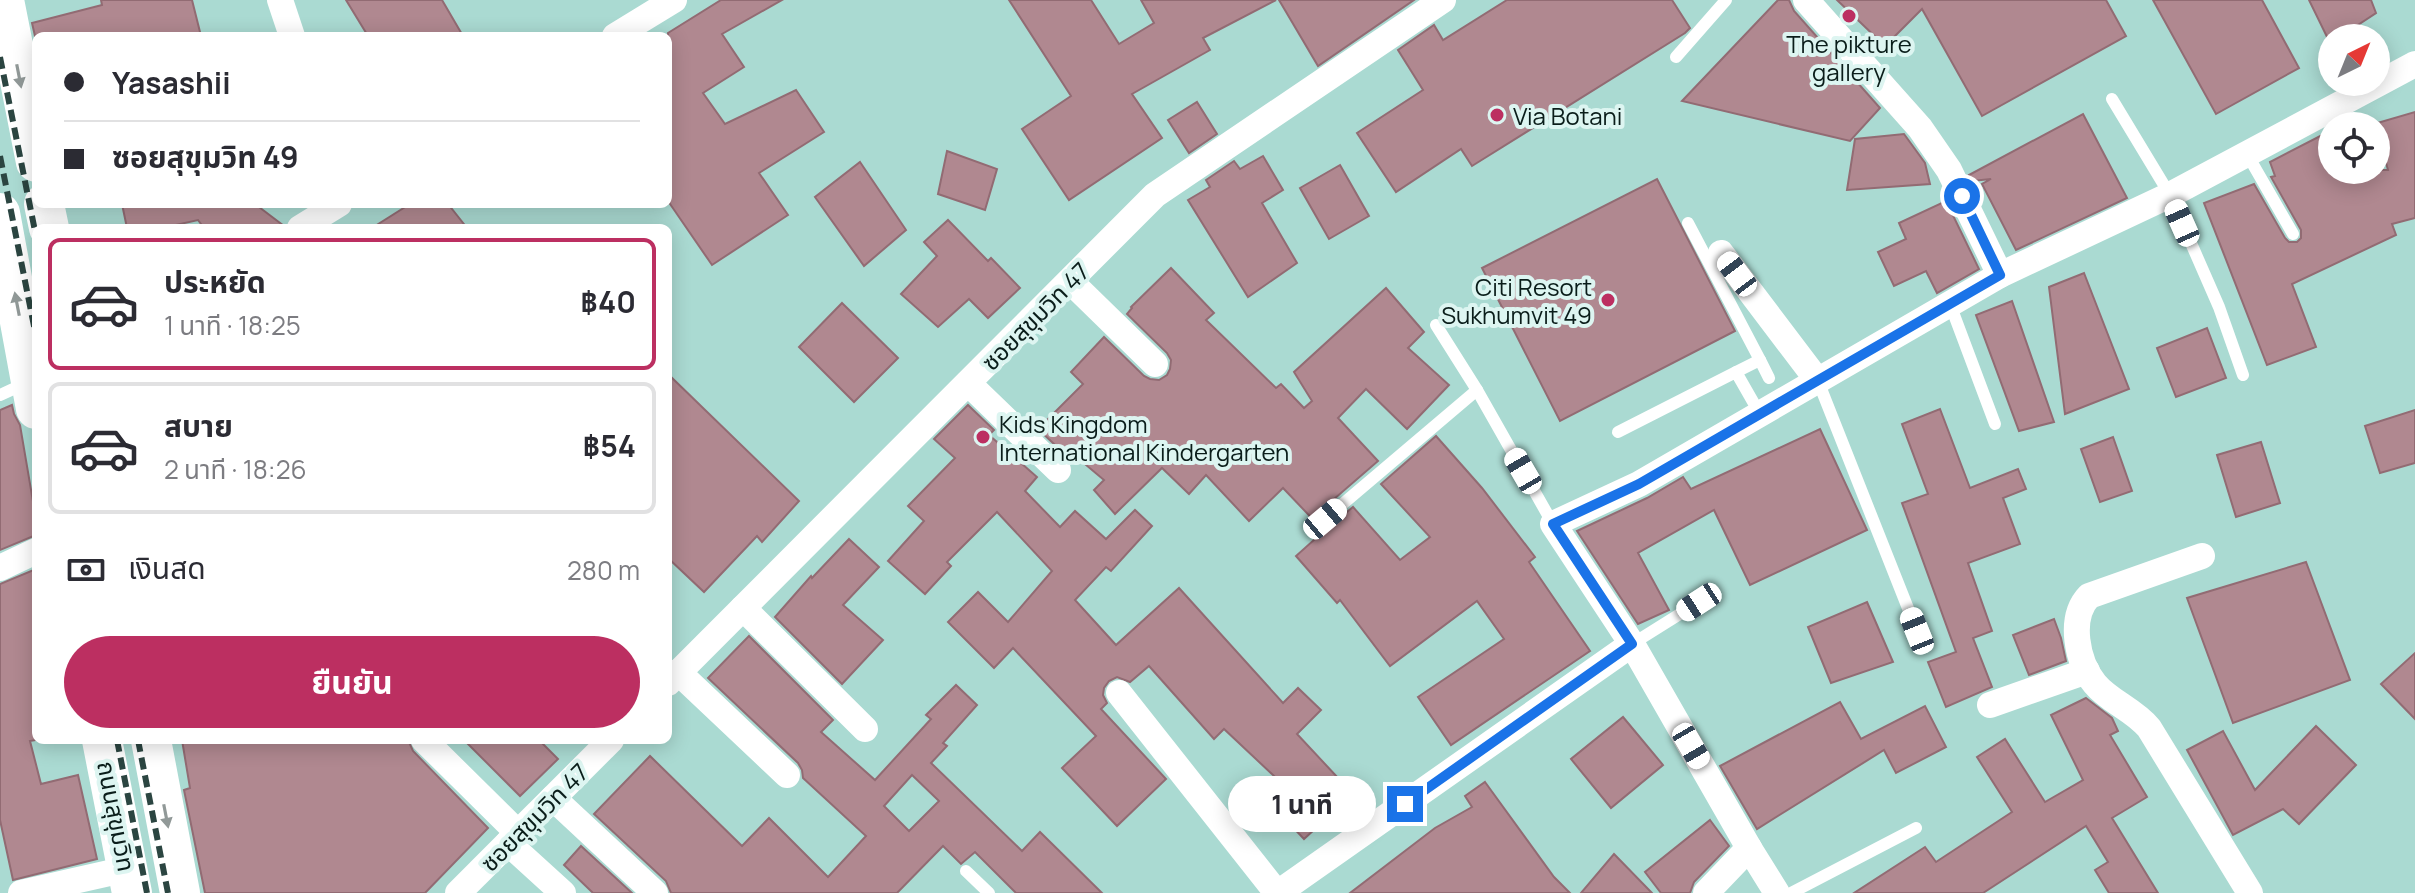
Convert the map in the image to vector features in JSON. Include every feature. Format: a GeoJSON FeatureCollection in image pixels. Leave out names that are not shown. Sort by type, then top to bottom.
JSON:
{"type":"FeatureCollection","features":[{"type":"Feature","properties":{"kind":"main road"},"geometry":{"type":"LineString","coordinates":[[6,1],[32,141]]}},
{"type":"Feature","properties":{"kind":"main road"},"geometry":{"type":"LineString","coordinates":[[0,213],[26,385]]}},
{"type":"Feature","properties":{"kind":"main road","name":"ถนนสุขุมวิท"},"geometry":{"type":"LineString","coordinates":[[103,744],[130,881]]}},
{"type":"Feature","properties":{"kind":"main road","name":"ถนนสุขุมวิท"},"geometry":{"type":"LineString","coordinates":[[152,744],[180,893]]}},
{"type":"Feature","properties":{"kind":"street"},"geometry":{"type":"LineString","coordinates":[[280,0],[291,32]]}},
{"type":"Feature","properties":{"kind":"street"},"geometry":{"type":"LineString","coordinates":[[622,32],[674,0]]}},
{"type":"Feature","properties":{"kind":"street","name":"ซอยสุขุมวิท 47"},"geometry":{"type":"LineString","coordinates":[[673,678],[1155,195],[1443,0]]}},
{"type":"Feature","properties":{"kind":"street"},"geometry":{"type":"LineString","coordinates":[[1806,0],[1920,128],[1949,170],[2000,275]]}},
{"type":"Feature","properties":{"kind":"street"},"geometry":{"type":"LineString","coordinates":[[1777,893],[1632,644],[1553,524],[1639,484],[2000,275],[2170,195],[2415,64]]}},
{"type":"Feature","properties":{"kind":"street"},"geometry":{"type":"LineString","coordinates":[[306,224],[332,208]]}},
{"type":"Feature","properties":{"kind":"street"},"geometry":{"type":"LineString","coordinates":[[1721,253],[1818,381]]}},
{"type":"Feature","properties":{"kind":"street"},"geometry":{"type":"LineString","coordinates":[[1070,281],[1155,364]]}},
{"type":"Feature","properties":{"kind":"street"},"geometry":{"type":"LineString","coordinates":[[968,383],[1058,470]]}},
{"type":"Feature","properties":{"kind":"street"},"geometry":{"type":"LineString","coordinates":[[0,568],[32,553]]}},
{"type":"Feature","properties":{"kind":"street"},"geometry":{"type":"LineString","coordinates":[[2202,556],[2089,596],[2080,608],[2078,645],[2095,684],[2140,717],[2149,728],[2250,893]]}},
{"type":"Feature","properties":{"kind":"street"},"geometry":{"type":"LineString","coordinates":[[743,608],[865,729]]}},
{"type":"Feature","properties":{"kind":"street"},"geometry":{"type":"LineString","coordinates":[[1119,693],[1277,893],[1632,644]]}},
{"type":"Feature","properties":{"kind":"street"},"geometry":{"type":"LineString","coordinates":[[1990,705],[2087,671]]}},
{"type":"Feature","properties":{"kind":"street"},"geometry":{"type":"LineString","coordinates":[[673,678],[787,775]]}},
{"type":"Feature","properties":{"kind":"street"},"geometry":{"type":"LineString","coordinates":[[428,744],[563,893]]}},
{"type":"Feature","properties":{"kind":"street","name":"ซอยสุขุมวิท 47"},"geometry":{"type":"LineString","coordinates":[[458,893],[607,744]]}},
{"type":"Feature","properties":{"kind":"street"},"geometry":{"type":"LineString","coordinates":[[553,798],[655,893]]}},
{"type":"Feature","properties":{"kind":"street"},"geometry":{"type":"LineString","coordinates":[[1706,893],[1749,848]]}},
{"type":"Feature","properties":{"kind":"street"},"geometry":{"type":"LineString","coordinates":[[21,893],[130,881]]}},
{"type":"Feature","properties":{"kind":"lane"},"geometry":{"type":"LineString","coordinates":[[1676,57],[1726,0]]}},
{"type":"Feature","properties":{"kind":"lane"},"geometry":{"type":"LineString","coordinates":[[2112,99],[2170,195],[2219,307],[2243,375]]}},
{"type":"Feature","properties":{"kind":"lane"},"geometry":{"type":"LineString","coordinates":[[2247,154],[2293,234]]}},
{"type":"Feature","properties":{"kind":"lane"},"geometry":{"type":"LineString","coordinates":[[1688,223],[1769,378]]}},
{"type":"Feature","properties":{"kind":"lane"},"geometry":{"type":"LineString","coordinates":[[1950,304],[1995,424]]}},
{"type":"Feature","properties":{"kind":"lane"},"geometry":{"type":"LineString","coordinates":[[1436,325],[1553,524]]}},
{"type":"Feature","properties":{"kind":"lane"},"geometry":{"type":"LineString","coordinates":[[1618,432],[1760,360]]}},
{"type":"Feature","properties":{"kind":"lane"},"geometry":{"type":"LineString","coordinates":[[1736,372],[1760,414]]}},
{"type":"Feature","properties":{"kind":"lane"},"geometry":{"type":"LineString","coordinates":[[1818,381],[1917,631]]}},
{"type":"Feature","properties":{"kind":"lane"},"geometry":{"type":"LineString","coordinates":[[1325,519],[1477,390]]}},
{"type":"Feature","properties":{"kind":"lane"},"geometry":{"type":"LineString","coordinates":[[1632,644],[1699,602]]}},
{"type":"Feature","properties":{"kind":"lane"},"geometry":{"type":"LineString","coordinates":[[1791,893],[1916,828]]}},
{"type":"Feature","properties":{"kind":"lane"},"geometry":{"type":"LineString","coordinates":[[966,871],[989,893]]}},
{"type":"Feature","properties":{"kind":"building"},"geometry":{"type":"Polygon","coordinates":[[[101,0],[192,0],[200,32],[34,32],[32,23],[102,5],[101,0]]]}},
{"type":"Feature","properties":{"kind":"building"},"geometry":{"type":"Polygon","coordinates":[[[346,0],[442,0],[461,32],[366,32],[346,0]]]}},
{"type":"Feature","properties":{"kind":"building"},"geometry":{"type":"Polygon","coordinates":[[[721,0],[782,0],[722,34],[744,67],[703,93],[725,124],[796,90],[824,132],[759,173],[788,215],[712,265],[672,207],[670,32],[721,0]]]}},
{"type":"Feature","properties":{"kind":"building"},"geometry":{"type":"Polygon","coordinates":[[[1009,0],[1091,0],[1119,44],[1154,23],[1141,0],[1276,0],[1203,38],[1210,50],[1132,94],[1162,138],[1069,200],[1022,129],[1071,96],[1009,0]]]}},
{"type":"Feature","properties":{"kind":"building"},"geometry":{"type":"Polygon","coordinates":[[[1279,0],[1414,0],[1318,66],[1279,0]]]}},
{"type":"Feature","properties":{"kind":"building","name":"Via Botani"},"geometry":{"type":"Polygon","coordinates":[[[1507,0],[1672,0],[1690,28],[1472,166],[1461,149],[1396,192],[1357,133],[1423,90],[1398,50],[1434,25],[1443,40],[1507,0]]]}},
{"type":"Feature","properties":{"kind":"building"},"geometry":{"type":"Polygon","coordinates":[[[1778,0],[1789,0],[1794,11],[1880,108],[1850,141],[1682,101],[1778,0]]]}},
{"type":"Feature","properties":{"kind":"building"},"geometry":{"type":"Polygon","coordinates":[[[1837,0],[2106,0],[2126,36],[1982,116],[1922,9],[1885,46],[1837,0]]]}},
{"type":"Feature","properties":{"kind":"building"},"geometry":{"type":"Polygon","coordinates":[[[2153,0],[2262,0],[2299,68],[2216,114],[2153,0]]]}},
{"type":"Feature","properties":{"kind":"building"},"geometry":{"type":"Polygon","coordinates":[[[2309,0],[2371,0],[2376,13],[2359,24],[2321,24],[2309,0]]]}},
{"type":"Feature","properties":{"kind":"building"},"geometry":{"type":"Polygon","coordinates":[[[1197,102],[1217,134],[1189,153],[1168,120],[1197,102]]]}},
{"type":"Feature","properties":{"kind":"building"},"geometry":{"type":"Polygon","coordinates":[[[2415,112],[2415,218],[2392,224],[2396,235],[2292,284],[2316,347],[2267,365],[2204,203],[2254,184],[2285,238],[2289,242],[2297,242],[2301,238],[2301,230],[2271,177],[2275,176],[2270,162],[2318,137],[2318,184],[2390,184],[2390,119],[2415,112]]]}},
{"type":"Feature","properties":{"kind":"building"},"geometry":{"type":"Polygon","coordinates":[[[2083,114],[2127,198],[2016,250],[1982,184],[1991,179],[1972,181],[1969,175],[2083,114]]]}},
{"type":"Feature","properties":{"kind":"building"},"geometry":{"type":"Polygon","coordinates":[[[1904,134],[1925,163],[1930,184],[1847,190],[1855,139],[1904,134]]]}},
{"type":"Feature","properties":{"kind":"building"},"geometry":{"type":"Polygon","coordinates":[[[947,151],[997,169],[985,210],[938,194],[947,151]]]}},
{"type":"Feature","properties":{"kind":"building"},"geometry":{"type":"Polygon","coordinates":[[[1263,156],[1283,190],[1262,203],[1297,263],[1248,297],[1188,200],[1210,187],[1206,180],[1234,161],[1240,169],[1263,156]]]}},
{"type":"Feature","properties":{"kind":"building"},"geometry":{"type":"Polygon","coordinates":[[[860,162],[906,230],[864,266],[815,197],[860,162]]]}},
{"type":"Feature","properties":{"kind":"building"},"geometry":{"type":"Polygon","coordinates":[[[1340,165],[1369,216],[1329,239],[1300,188],[1340,165]]]}},
{"type":"Feature","properties":{"kind":"building","name":"Citi Resort Sukhumvit 49"},"geometry":{"type":"Polygon","coordinates":[[[1657,179],[1735,331],[1560,421],[1482,268],[1657,179]]]}},
{"type":"Feature","properties":{"kind":"building"},"geometry":{"type":"Polygon","coordinates":[[[1946,201],[1979,269],[1937,293],[1926,271],[1894,286],[1878,252],[1906,239],[1899,223],[1946,201]]]}},
{"type":"Feature","properties":{"kind":"building"},"geometry":{"type":"Polygon","coordinates":[[[123,208],[260,208],[281,224],[201,224],[198,220],[180,224],[126,224],[123,208]]]}},
{"type":"Feature","properties":{"kind":"building"},"geometry":{"type":"Polygon","coordinates":[[[404,208],[451,208],[464,224],[378,224],[404,208]]]}},
{"type":"Feature","properties":{"kind":"building"},"geometry":{"type":"Polygon","coordinates":[[[948,220],[1020,288],[988,318],[969,299],[938,327],[901,294],[937,256],[924,242],[948,220]]]}},
{"type":"Feature","properties":{"kind":"building"},"geometry":{"type":"Polygon","coordinates":[[[1171,268],[1214,313],[1206,320],[1276,388],[1281,384],[1304,408],[1312,401],[1294,372],[1386,288],[1424,332],[1408,348],[1449,385],[1407,429],[1366,389],[1338,418],[1378,461],[1319,512],[1316,517],[1318,524],[1323,528],[1330,526],[1353,507],[1400,560],[1430,537],[1381,484],[1436,436],[1482,488],[1535,557],[1529,562],[1590,651],[1451,745],[1418,697],[1504,639],[1477,601],[1390,666],[1340,600],[1337,603],[1296,556],[1324,531],[1283,488],[1249,521],[1206,475],[1189,494],[1162,468],[1115,514],[1094,490],[1104,480],[1073,454],[1069,458],[1038,429],[1083,384],[1071,372],[1104,337],[1144,376],[1159,380],[1167,375],[1171,360],[1167,353],[1127,314],[1171,268]]]}},
{"type":"Feature","properties":{"kind":"building"},"geometry":{"type":"Polygon","coordinates":[[[2084,273],[2129,389],[2065,414],[2049,287],[2084,273]]]}},
{"type":"Feature","properties":{"kind":"building"},"geometry":{"type":"Polygon","coordinates":[[[2012,301],[2054,422],[2019,431],[1976,315],[2012,301]]]}},
{"type":"Feature","properties":{"kind":"building"},"geometry":{"type":"Polygon","coordinates":[[[842,303],[898,358],[854,402],[799,347],[842,303]]]}},
{"type":"Feature","properties":{"kind":"building"},"geometry":{"type":"Polygon","coordinates":[[[2207,328],[2226,378],[2176,397],[2157,348],[2207,328]]]}},
{"type":"Feature","properties":{"kind":"building"},"geometry":{"type":"Polygon","coordinates":[[[672,378],[799,501],[762,542],[757,536],[704,592],[672,562],[672,378]]]}},
{"type":"Feature","properties":{"kind":"building"},"geometry":{"type":"Polygon","coordinates":[[[12,405],[20,425],[32,496],[32,537],[0,550],[0,410],[12,405]]]}},
{"type":"Feature","properties":{"kind":"building"},"geometry":{"type":"Polygon","coordinates":[[[968,405],[994,430],[989,435],[1037,477],[1025,491],[1060,527],[1075,511],[1106,539],[1135,510],[1152,526],[1111,571],[1106,567],[1075,600],[1116,645],[1179,588],[1283,703],[1298,688],[1321,710],[1297,734],[1353,794],[1304,839],[1258,790],[1274,776],[1224,729],[1214,739],[1149,666],[1130,682],[1117,677],[1109,681],[1103,695],[1107,703],[1101,709],[1166,779],[1117,826],[1062,768],[1096,736],[1013,648],[994,668],[948,622],[978,592],[1008,622],[1052,571],[997,512],[947,562],[951,566],[925,594],[888,561],[924,521],[908,506],[955,458],[934,439],[968,405]]]}},
{"type":"Feature","properties":{"kind":"building"},"geometry":{"type":"Polygon","coordinates":[[[1940,409],[1970,488],[2018,469],[2026,489],[2003,498],[2020,544],[1968,563],[1992,631],[1973,638],[1992,687],[1946,707],[1928,662],[1956,652],[1902,503],[1928,494],[1902,424],[1940,409]]]}},
{"type":"Feature","properties":{"kind":"building"},"geometry":{"type":"Polygon","coordinates":[[[2415,410],[2415,463],[2380,473],[2365,426],[2415,410]]]}},
{"type":"Feature","properties":{"kind":"building"},"geometry":{"type":"Polygon","coordinates":[[[1820,429],[1867,530],[1750,585],[1714,510],[1638,553],[1669,610],[1638,624],[1577,531],[1683,477],[1691,489],[1820,429]]]}},
{"type":"Feature","properties":{"kind":"building"},"geometry":{"type":"Polygon","coordinates":[[[2113,437],[2132,491],[2100,502],[2081,449],[2113,437]]]}},
{"type":"Feature","properties":{"kind":"building"},"geometry":{"type":"Polygon","coordinates":[[[2261,442],[2280,503],[2236,517],[2217,455],[2261,442]]]}},
{"type":"Feature","properties":{"kind":"building"},"geometry":{"type":"Polygon","coordinates":[[[849,539],[879,567],[843,605],[883,640],[842,684],[775,617],[849,539]]]}},
{"type":"Feature","properties":{"kind":"building"},"geometry":{"type":"Polygon","coordinates":[[[2306,562],[2350,680],[2233,723],[2187,598],[2306,562]]]}},
{"type":"Feature","properties":{"kind":"building"},"geometry":{"type":"Polygon","coordinates":[[[32,571],[30,741],[41,784],[78,775],[97,859],[13,880],[0,820],[0,584],[32,571]]]}},
{"type":"Feature","properties":{"kind":"building"},"geometry":{"type":"Polygon","coordinates":[[[1867,602],[1893,662],[1831,683],[1808,627],[1867,602]]]}},
{"type":"Feature","properties":{"kind":"building"},"geometry":{"type":"Polygon","coordinates":[[[2054,619],[2066,661],[2029,675],[2013,635],[2054,619]]]}},
{"type":"Feature","properties":{"kind":"building"},"geometry":{"type":"Polygon","coordinates":[[[749,636],[833,720],[821,732],[875,780],[931,719],[926,715],[956,685],[977,705],[943,743],[947,746],[931,763],[1022,851],[1040,832],[1102,893],[1016,893],[975,852],[961,864],[943,846],[897,893],[671,893],[666,881],[594,814],[650,756],[742,846],[769,818],[828,877],[866,836],[803,778],[798,763],[708,678],[749,636]],[[912,775],[884,806],[909,831],[939,801],[912,775]]]}},
{"type":"Feature","properties":{"kind":"building"},"geometry":{"type":"Polygon","coordinates":[[[2415,653],[2415,719],[2381,684],[2415,653]]]}},
{"type":"Feature","properties":{"kind":"building"},"geometry":{"type":"Polygon","coordinates":[[[2086,698],[2112,718],[2118,731],[2110,735],[2147,797],[2112,818],[2158,893],[2109,893],[2095,870],[2108,862],[2086,826],[1983,893],[1854,893],[1925,847],[1936,862],[2012,812],[1977,757],[2005,739],[2045,802],[2083,780],[2051,715],[2086,698]]]}},
{"type":"Feature","properties":{"kind":"building"},"geometry":{"type":"Polygon","coordinates":[[[1840,702],[1861,739],[1925,706],[1946,747],[1896,773],[1884,750],[1757,829],[1720,766],[1840,702]]]}},
{"type":"Feature","properties":{"kind":"building"},"geometry":{"type":"Polygon","coordinates":[[[1623,717],[1663,765],[1611,808],[1571,759],[1623,717]]]}},
{"type":"Feature","properties":{"kind":"building"},"geometry":{"type":"Polygon","coordinates":[[[2316,726],[2356,765],[2299,824],[2283,809],[2233,835],[2187,750],[2223,731],[2255,790],[2316,726]]]}},
{"type":"Feature","properties":{"kind":"building"},"geometry":{"type":"Polygon","coordinates":[[[183,744],[410,744],[413,751],[488,828],[425,893],[205,893],[184,790],[190,788],[183,744]]]}},
{"type":"Feature","properties":{"kind":"building"},"geometry":{"type":"Polygon","coordinates":[[[468,744],[543,744],[558,759],[520,796],[468,744]]]}},
{"type":"Feature","properties":{"kind":"building"},"geometry":{"type":"Polygon","coordinates":[[[1485,782],[1554,877],[1570,893],[1350,893],[1435,828],[1472,807],[1465,796],[1485,782]]]}},
{"type":"Feature","properties":{"kind":"building"},"geometry":{"type":"Polygon","coordinates":[[[1710,820],[1729,846],[1694,882],[1690,893],[1661,893],[1645,872],[1710,820]]]}},
{"type":"Feature","properties":{"kind":"building"},"geometry":{"type":"Polygon","coordinates":[[[581,846],[632,893],[593,893],[564,865],[581,846]]]}},
{"type":"Feature","properties":{"kind":"building"},"geometry":{"type":"Polygon","coordinates":[[[1614,854],[1652,893],[1581,893],[1614,854]]]}},
{"type":"Feature","properties":{"kind":"railway"},"geometry":{"type":"LineString","coordinates":[[0,57],[34,224]]}},
{"type":"Feature","properties":{"kind":"railway"},"geometry":{"type":"LineString","coordinates":[[0,156],[32,316]]}},
{"type":"Feature","properties":{"kind":"railway"},"geometry":{"type":"LineString","coordinates":[[118,744],[147,893]]}},
{"type":"Feature","properties":{"kind":"railway"},"geometry":{"type":"LineString","coordinates":[[139,744],[168,893]]}},
{"type":"Feature","properties":{"kind":"place","name":"The pikture gallery"},"geometry":{"type":"Point","coordinates":[1849,16]}},
{"type":"Feature","properties":{"kind":"place","name":"Via Botani"},"geometry":{"type":"Point","coordinates":[1497,115]}},
{"type":"Feature","properties":{"kind":"place","name":"Citi Resort Sukhumvit 49"},"geometry":{"type":"Point","coordinates":[1608,300]}},
{"type":"Feature","properties":{"kind":"place","name":"Kids Kingdom International Kindergarten"},"geometry":{"type":"Point","coordinates":[983,437]}},
{"type":"Feature","properties":{"kind":"route"},"geometry":{"type":"LineString","coordinates":[[1405,804],[1632,644],[1553,524],[1639,484],[2000,275],[1962,196]]}}]}
